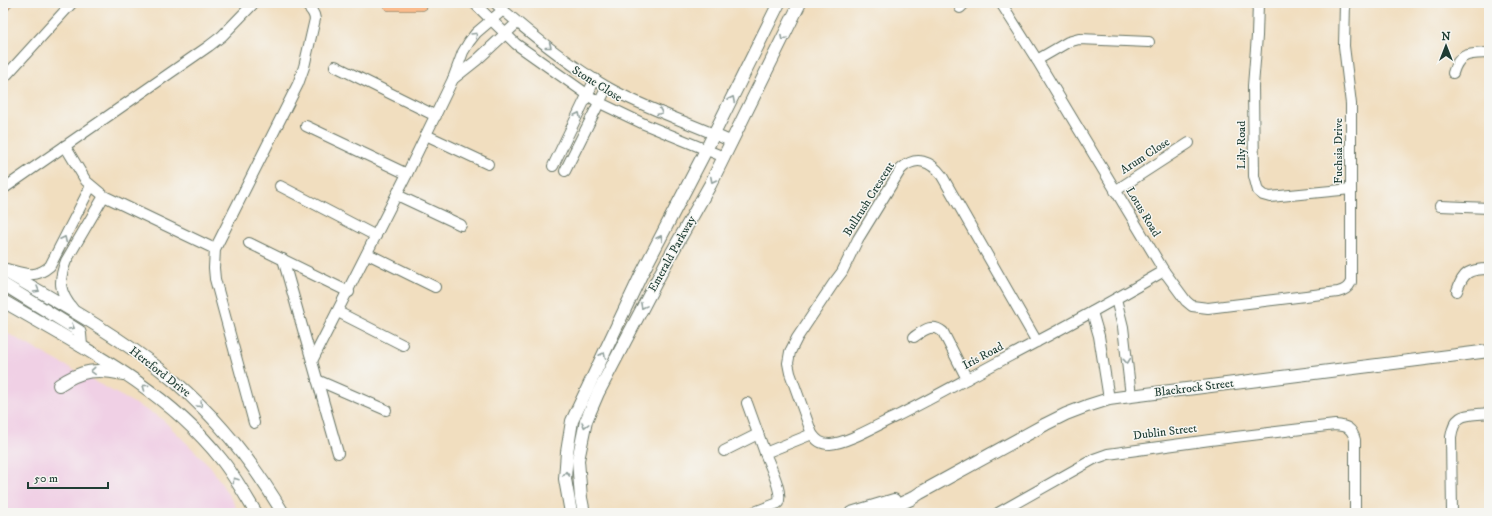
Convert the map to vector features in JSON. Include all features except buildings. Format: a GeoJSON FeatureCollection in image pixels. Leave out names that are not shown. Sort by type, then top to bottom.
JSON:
{"type":"FeatureCollection","features":[{"type":"Feature","properties":{"kind":"main road"},"geometry":{"type":"LineString","coordinates":[[390,3],[421,3]]}},
{"type":"Feature","properties":{"kind":"street"},"geometry":{"type":"LineString","coordinates":[[3,79],[72,3]]}},
{"type":"Feature","properties":{"kind":"street"},"geometry":{"type":"LineString","coordinates":[[3,189],[209,46],[222,36],[254,3]]}},
{"type":"Feature","properties":{"kind":"street"},"geometry":{"type":"LineString","coordinates":[[254,423],[215,279],[215,249],[298,84],[304,67],[315,19],[311,9],[304,3]]}},
{"type":"Feature","properties":{"kind":"street","name":"Stone Close"},"geometry":{"type":"LineString","coordinates":[[474,3],[505,35],[587,96],[644,124],[724,157]]}},
{"type":"Feature","properties":{"kind":"street","name":"Stone Close"},"geometry":{"type":"LineString","coordinates":[[495,3],[558,54],[607,87],[640,103],[732,142]]}},
{"type":"Feature","properties":{"kind":"street","name":"Emerald Parkway"},"geometry":{"type":"LineString","coordinates":[[571,513],[565,479],[567,452],[572,422],[641,275],[706,150],[779,3]]}},
{"type":"Feature","properties":{"kind":"street","name":"Emerald Parkway"},"geometry":{"type":"LineString","coordinates":[[584,513],[581,498],[578,460],[586,421],[598,392],[666,263],[710,185],[800,3]]}},
{"type":"Feature","properties":{"kind":"street","name":"Lotus Road"},"geometry":{"type":"LineString","coordinates":[[1001,3],[1164,271],[1186,301],[1192,306],[1208,308],[1338,292]]}},
{"type":"Feature","properties":{"kind":"street","name":"Lily Road"},"geometry":{"type":"LineString","coordinates":[[1258,3],[1253,86],[1254,176],[1258,191],[1263,195],[1270,197],[1351,189]]}},
{"type":"Feature","properties":{"kind":"street","name":"Fuchsia Drive"},"geometry":{"type":"LineString","coordinates":[[1338,292],[1348,287],[1351,282],[1351,104],[1344,46],[1345,3]]}},
{"type":"Feature","properties":{"kind":"street"},"geometry":{"type":"LineString","coordinates":[[312,361],[349,292],[436,116],[453,79],[463,52],[469,42],[490,21],[504,10]]}},
{"type":"Feature","properties":{"kind":"street"},"geometry":{"type":"LineString","coordinates":[[453,79],[518,23]]}},
{"type":"Feature","properties":{"kind":"street"},"geometry":{"type":"LineString","coordinates":[[1037,60],[1068,42],[1079,39],[1149,42]]}},
{"type":"Feature","properties":{"kind":"street"},"geometry":{"type":"LineString","coordinates":[[1453,73],[1455,64],[1460,58],[1468,54],[1489,53]]}},
{"type":"Feature","properties":{"kind":"street"},"geometry":{"type":"LineString","coordinates":[[335,66],[436,116]]}},
{"type":"Feature","properties":{"kind":"street"},"geometry":{"type":"LineString","coordinates":[[553,166],[595,79]]}},
{"type":"Feature","properties":{"kind":"street"},"geometry":{"type":"LineString","coordinates":[[565,171],[598,102],[607,87]]}},
{"type":"Feature","properties":{"kind":"street"},"geometry":{"type":"LineString","coordinates":[[306,126],[407,174]]}},
{"type":"Feature","properties":{"kind":"street"},"geometry":{"type":"LineString","coordinates":[[426,135],[488,164]]}},
{"type":"Feature","properties":{"kind":"street","name":"Arum Close"},"geometry":{"type":"LineString","coordinates":[[1115,191],[1189,143]]}},
{"type":"Feature","properties":{"kind":"street"},"geometry":{"type":"LineString","coordinates":[[65,146],[82,176],[90,186],[104,196],[215,249]]}},
{"type":"Feature","properties":{"kind":"street","name":"Bullrush Crescent"},"geometry":{"type":"LineString","coordinates":[[812,434],[790,373],[788,363],[790,352],[801,332],[842,272],[858,239],[901,169],[908,163],[917,161],[928,162],[938,169],[1037,342]]}},
{"type":"Feature","properties":{"kind":"street"},"geometry":{"type":"LineString","coordinates":[[3,269],[35,275],[43,272],[50,266],[90,186]]}},
{"type":"Feature","properties":{"kind":"street"},"geometry":{"type":"LineString","coordinates":[[280,186],[376,236]]}},
{"type":"Feature","properties":{"kind":"street"},"geometry":{"type":"LineString","coordinates":[[397,195],[461,225]]}},
{"type":"Feature","properties":{"kind":"street"},"geometry":{"type":"LineString","coordinates":[[76,314],[65,300],[62,291],[61,276],[66,261],[104,196]]}},
{"type":"Feature","properties":{"kind":"street"},"geometry":{"type":"LineString","coordinates":[[1440,206],[1489,208]]}},
{"type":"Feature","properties":{"kind":"street"},"geometry":{"type":"LineString","coordinates":[[250,243],[349,292]]}},
{"type":"Feature","properties":{"kind":"street"},"geometry":{"type":"LineString","coordinates":[[368,254],[435,287]]}},
{"type":"Feature","properties":{"kind":"street"},"geometry":{"type":"LineString","coordinates":[[283,259],[338,453]]}},
{"type":"Feature","properties":{"kind":"street","name":"Hereford Drive"},"geometry":{"type":"LineString","coordinates":[[3,269],[107,332],[162,370],[195,399],[224,429],[266,485],[283,513]]}},
{"type":"Feature","properties":{"kind":"street"},"geometry":{"type":"LineString","coordinates":[[1457,292],[1464,274],[1478,269],[1489,269]]}},
{"type":"Feature","properties":{"kind":"street","name":"Iris Road"},"geometry":{"type":"LineString","coordinates":[[812,434],[816,440],[831,444],[853,437],[930,399],[1037,342],[1164,271]]}},
{"type":"Feature","properties":{"kind":"street"},"geometry":{"type":"LineString","coordinates":[[3,284],[79,331],[81,346]]}},
{"type":"Feature","properties":{"kind":"street"},"geometry":{"type":"LineString","coordinates":[[1116,299],[1123,327],[1131,396]]}},
{"type":"Feature","properties":{"kind":"street","name":"Hereford Drive"},"geometry":{"type":"LineString","coordinates":[[3,301],[130,376],[163,400],[221,459],[256,513]]}},
{"type":"Feature","properties":{"kind":"street"},"geometry":{"type":"LineString","coordinates":[[338,312],[402,345]]}},
{"type":"Feature","properties":{"kind":"street"},"geometry":{"type":"LineString","coordinates":[[1092,312],[1099,336],[1109,399]]}},
{"type":"Feature","properties":{"kind":"street"},"geometry":{"type":"LineString","coordinates":[[914,337],[926,328],[938,328],[943,332],[967,379]]}},
{"type":"Feature","properties":{"kind":"street","name":"Blackrock Street"},"geometry":{"type":"LineString","coordinates":[[880,513],[911,499],[1046,424],[1087,406],[1109,399],[1489,351]]}},
{"type":"Feature","properties":{"kind":"street"},"geometry":{"type":"LineString","coordinates":[[59,385],[74,376],[90,371],[99,370],[130,376]]}},
{"type":"Feature","properties":{"kind":"street"},"geometry":{"type":"LineString","coordinates":[[317,380],[386,410]]}},
{"type":"Feature","properties":{"kind":"street"},"geometry":{"type":"LineString","coordinates":[[747,403],[779,490],[780,499],[778,503],[752,513]]}},
{"type":"Feature","properties":{"kind":"street"},"geometry":{"type":"LineString","coordinates":[[1452,513],[1451,437],[1453,426],[1457,419],[1465,416],[1489,413]]}},
{"type":"Feature","properties":{"kind":"street","name":"Dublin Street"},"geometry":{"type":"LineString","coordinates":[[998,513],[1094,459],[1108,454],[1335,425],[1348,428],[1353,433],[1355,440],[1355,513]]}},
{"type":"Feature","properties":{"kind":"street"},"geometry":{"type":"LineString","coordinates":[[724,451],[758,434]]}},
{"type":"Feature","properties":{"kind":"street"},"geometry":{"type":"LineString","coordinates":[[765,453],[812,434]]}},
{"type":"Feature","properties":{"kind":"street","name":"Blackrock Street"},"geometry":{"type":"LineString","coordinates":[[851,513],[920,493]]}},
{"type":"Feature","properties":{"kind":"shaded area"},"geometry":{"type":"Polygon","coordinates":[[[3,331],[161,418],[211,467],[239,513],[3,513],[3,331]]]}}]}
